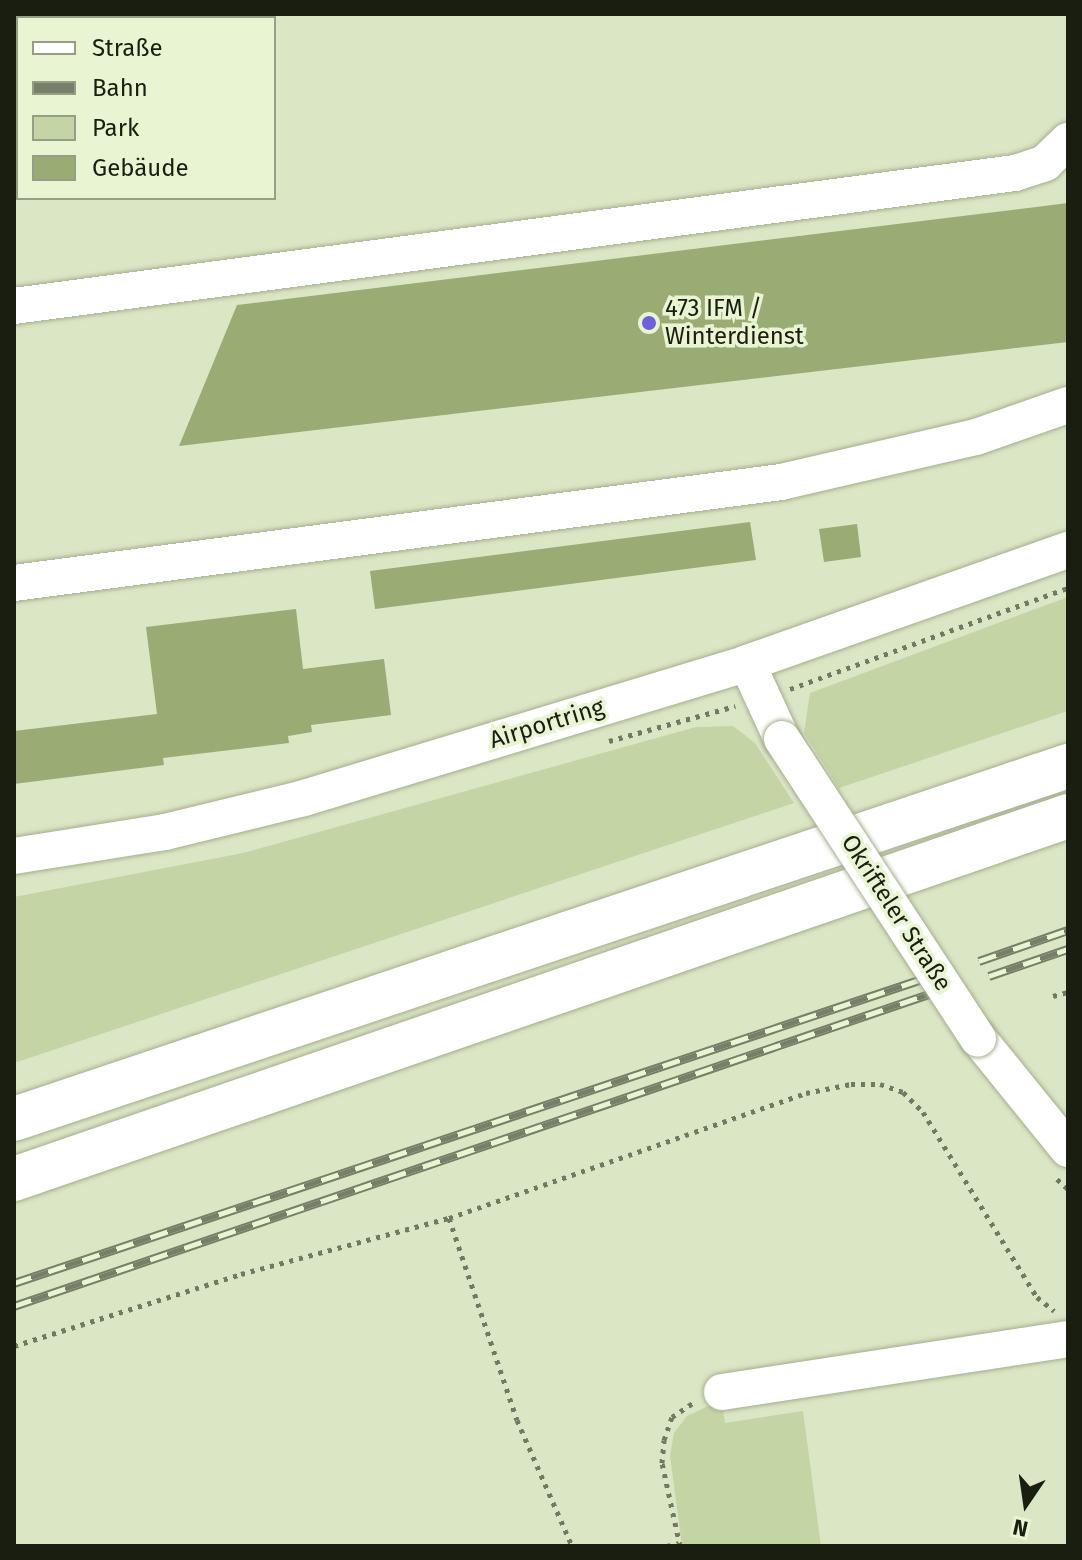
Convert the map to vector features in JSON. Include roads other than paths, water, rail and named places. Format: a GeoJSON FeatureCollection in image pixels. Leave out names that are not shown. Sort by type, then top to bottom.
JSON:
{"type":"FeatureCollection","features":[{"type":"Feature","properties":{"kind":"highway"},"geometry":{"type":"LineString","coordinates":[[14,1119],[1068,766]]}},
{"type":"Feature","properties":{"kind":"highway"},"geometry":{"type":"LineString","coordinates":[[14,1179],[1068,816]]}},
{"type":"Feature","properties":{"kind":"street"},"geometry":{"type":"LineString","coordinates":[[14,306],[1015,173],[1045,163],[1068,141]]}},
{"type":"Feature","properties":{"kind":"street"},"geometry":{"type":"LineString","coordinates":[[14,583],[781,482],[976,437],[1068,405]]}},
{"type":"Feature","properties":{"kind":"street","name":"Airportring"},"geometry":{"type":"LineString","coordinates":[[14,856],[232,818],[747,663],[1068,550]]}},
{"type":"Feature","properties":{"kind":"street","name":"Okrifteler Straße"},"geometry":{"type":"LineString","coordinates":[[747,663],[760,699],[782,739],[978,1038],[1068,1149]]}},
{"type":"Feature","properties":{"kind":"street"},"geometry":{"type":"LineString","coordinates":[[722,1392],[1063,1327]]}},
{"type":"Feature","properties":{"kind":"railway"},"geometry":{"type":"LineString","coordinates":[[979,961],[1068,930]]}},
{"type":"Feature","properties":{"kind":"railway"},"geometry":{"type":"LineString","coordinates":[[989,976],[1068,949]]}},
{"type":"Feature","properties":{"kind":"railway"},"geometry":{"type":"LineString","coordinates":[[14,1283],[922,979]]}},
{"type":"Feature","properties":{"kind":"railway"},"geometry":{"type":"LineString","coordinates":[[14,1306],[932,993]]}},
{"type":"Feature","properties":{"kind":"place","name":"473 IFM / Winterdienst"},"geometry":{"type":"Point","coordinates":[649,323]}}]}
